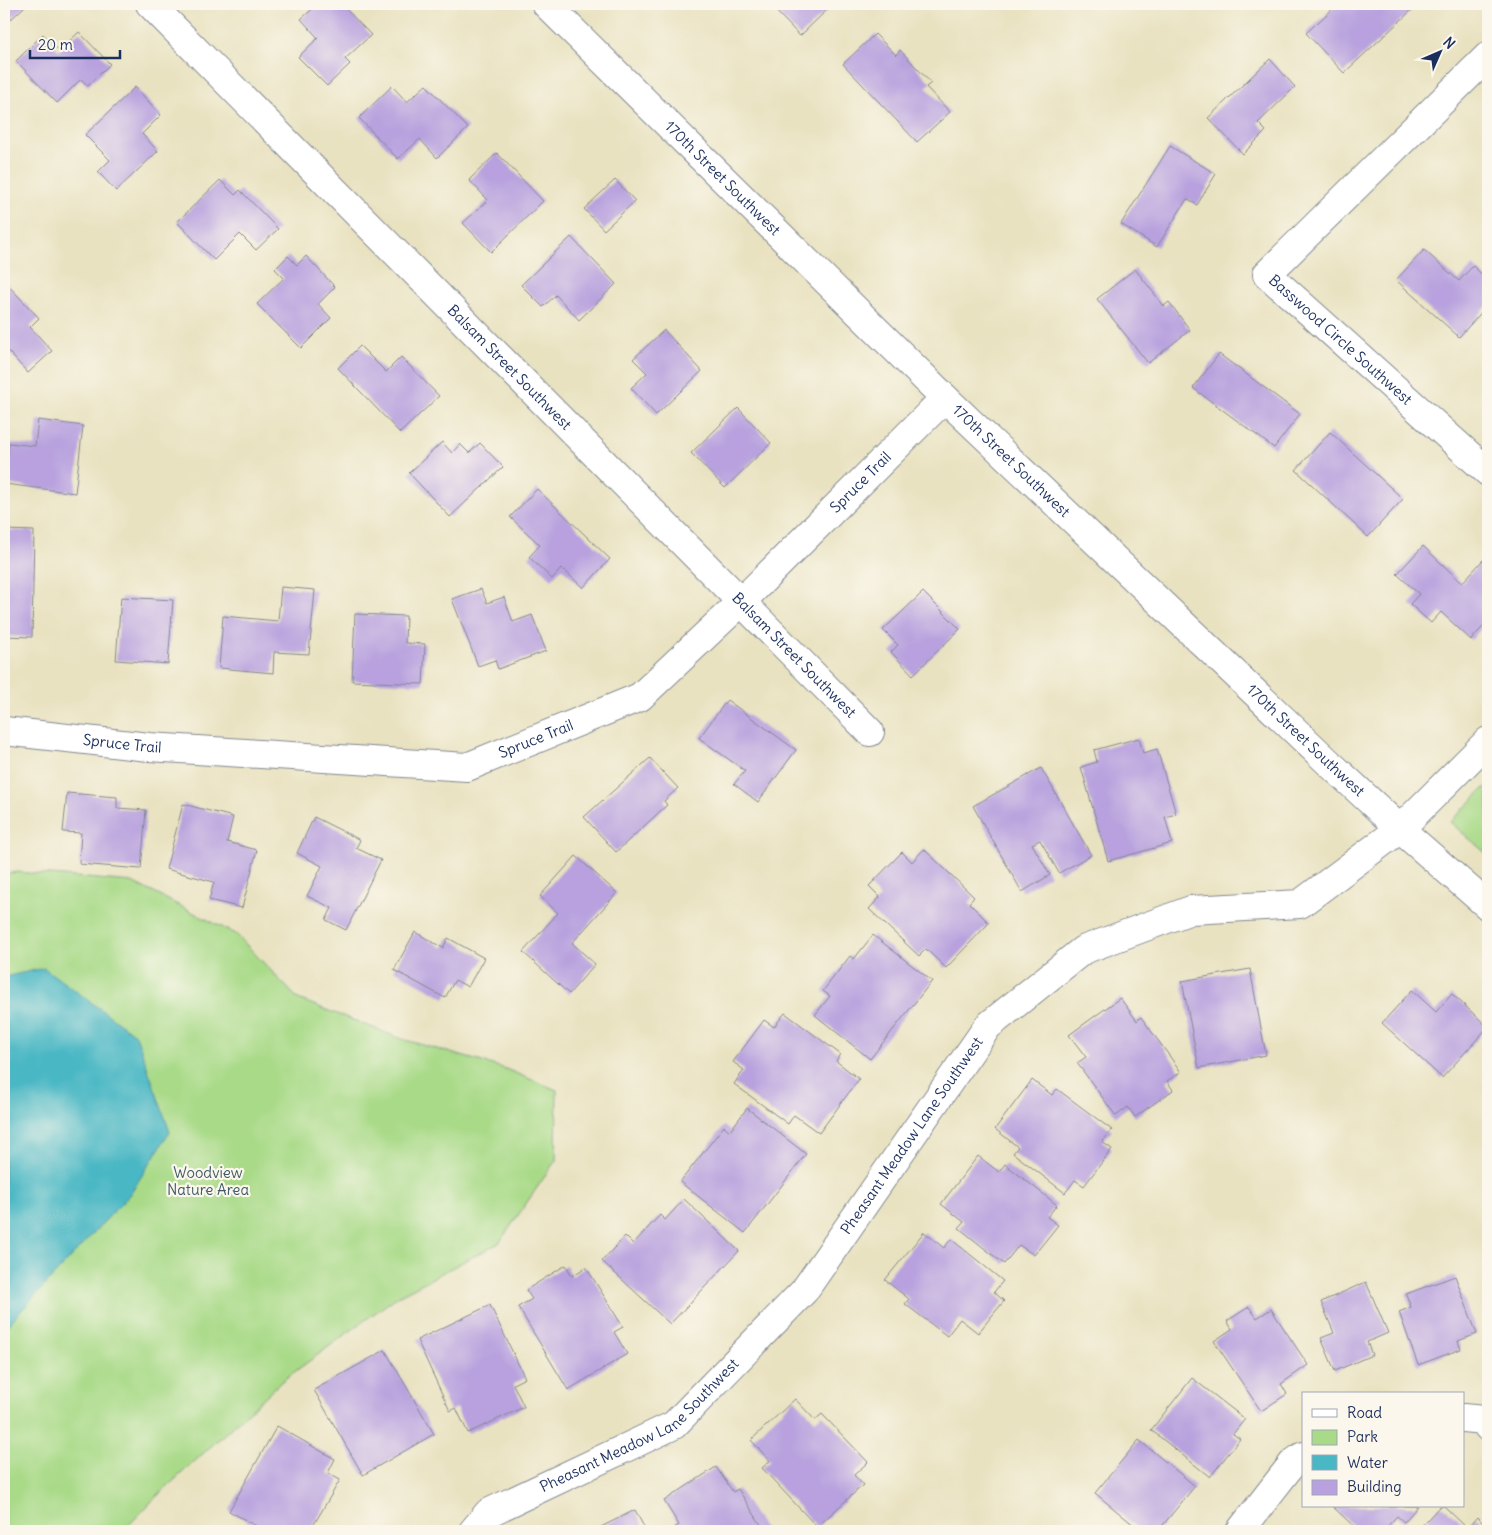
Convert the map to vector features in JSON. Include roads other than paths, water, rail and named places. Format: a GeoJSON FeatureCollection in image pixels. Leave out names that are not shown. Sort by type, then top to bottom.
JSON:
{"type":"FeatureCollection","features":[{"type":"Feature","properties":{"kind":"street","name":"Balsam Street Southwest"},"geometry":{"type":"LineString","coordinates":[[150,4],[870,732]]}},
{"type":"Feature","properties":{"kind":"street","name":"170th Street Southwest"},"geometry":{"type":"LineString","coordinates":[[546,4],[945,398],[1400,829],[1488,906]]}},
{"type":"Feature","properties":{"kind":"street","name":"Basswood Circle Southwest"},"geometry":{"type":"LineString","coordinates":[[1488,56],[1267,274],[1488,472]]}},
{"type":"Feature","properties":{"kind":"street","name":"Spruce Trail"},"geometry":{"type":"LineString","coordinates":[[4,731],[149,747],[467,768],[640,697],[742,601],[945,398]]}},
{"type":"Feature","properties":{"kind":"street","name":"Pheasant Meadow Lane Southwest"},"geometry":{"type":"LineString","coordinates":[[473,1531],[488,1513],[674,1425],[804,1291],[988,1026],[1083,950],[1191,910],[1300,904],[1400,829],[1488,741]]}},
{"type":"Feature","properties":{"kind":"street"},"geometry":{"type":"LineString","coordinates":[[1240,1531],[1293,1463],[1302,1457]]}},
{"type":"Feature","properties":{"kind":"water"},"geometry":{"type":"Polygon","coordinates":[[[44,968],[136,1035],[170,1132],[130,1194],[4,1329],[4,977],[44,968]]]}},
{"type":"Feature","properties":{"kind":"park label","name":"Woodview Nature Area"},"geometry":{"type":"Point","coordinates":[208,1182]}}]}
